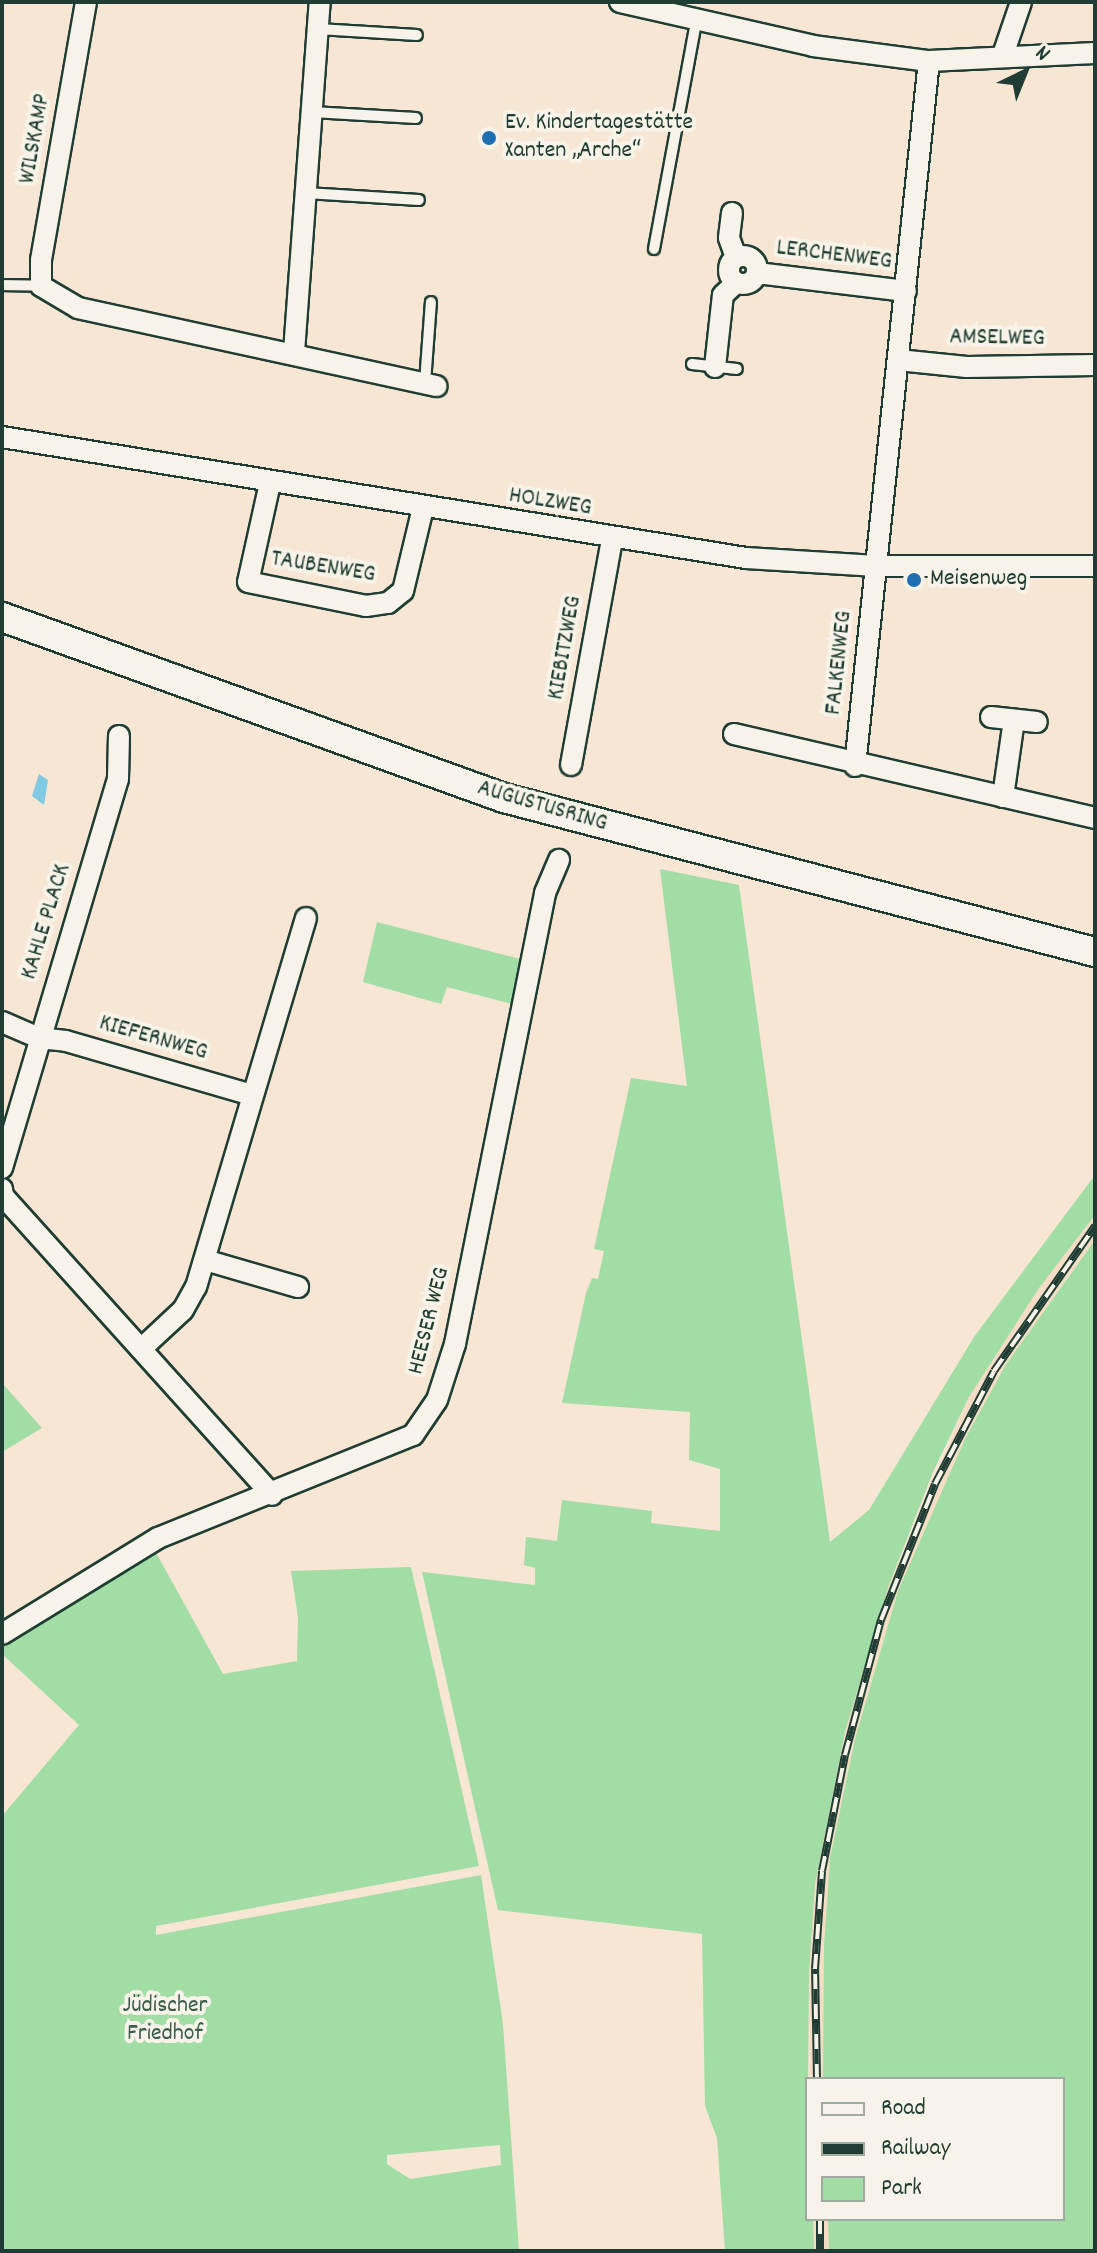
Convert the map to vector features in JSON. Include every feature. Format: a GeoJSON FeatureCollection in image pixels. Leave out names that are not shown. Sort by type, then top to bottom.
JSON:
{"type":"FeatureCollection","features":[{"type":"Feature","properties":{"kind":"main road","name":"AUGUSTUSRING"},"geometry":{"type":"LineString","coordinates":[[2,617],[504,798],[1095,952]]}},
{"type":"Feature","properties":{"kind":"street","name":"WILSKAMP"},"geometry":{"type":"LineString","coordinates":[[41,286],[41,260],[86,2]]}},
{"type":"Feature","properties":{"kind":"street"},"geometry":{"type":"LineString","coordinates":[[294,352],[320,2]]}},
{"type":"Feature","properties":{"kind":"street"},"geometry":{"type":"LineString","coordinates":[[620,2],[696,22],[813,46],[929,61],[1003,55],[1095,53]]}},
{"type":"Feature","properties":{"kind":"street"},"geometry":{"type":"LineString","coordinates":[[1003,55],[1021,2]]}},
{"type":"Feature","properties":{"kind":"street"},"geometry":{"type":"LineString","coordinates":[[877,566],[929,61]]}},
{"type":"Feature","properties":{"kind":"street"},"geometry":{"type":"LineString","coordinates":[[715,367],[723,295],[736,283],[729,275],[736,257],[729,238],[732,213]]}},
{"type":"Feature","properties":{"kind":"street","name":"LERCHENWEG"},"geometry":{"type":"LineString","coordinates":[[736,257],[755,262],[757,273],[753,280],[736,283]]}},
{"type":"Feature","properties":{"kind":"street","name":"LERCHENWEG"},"geometry":{"type":"LineString","coordinates":[[757,273],[906,291]]}},
{"type":"Feature","properties":{"kind":"street"},"geometry":{"type":"LineString","coordinates":[[41,286],[78,308],[294,352],[431,385]]}},
{"type":"Feature","properties":{"kind":"street","name":"AMSELWEG"},"geometry":{"type":"LineString","coordinates":[[898,360],[967,367],[1095,365]]}},
{"type":"Feature","properties":{"kind":"street","name":"HOLZWEG"},"geometry":{"type":"LineString","coordinates":[[2,437],[612,540],[746,558],[877,566],[1095,566]]}},
{"type":"Feature","properties":{"kind":"street","name":"TAUBENWEG"},"geometry":{"type":"LineString","coordinates":[[270,483],[248,582],[366,606],[388,603],[403,591],[423,508]]}},
{"type":"Feature","properties":{"kind":"street","name":"KIEBITZWEG"},"geometry":{"type":"LineString","coordinates":[[571,765],[612,540]]}},
{"type":"Feature","properties":{"kind":"street","name":"FALKENWEG"},"geometry":{"type":"LineString","coordinates":[[855,766],[877,566]]}},
{"type":"Feature","properties":{"kind":"street"},"geometry":{"type":"LineString","coordinates":[[991,717],[1037,722]]}},
{"type":"Feature","properties":{"kind":"street"},"geometry":{"type":"LineString","coordinates":[[1003,797],[1014,720]]}},
{"type":"Feature","properties":{"kind":"street"},"geometry":{"type":"LineString","coordinates":[[734,734],[855,766],[1095,818]]}},
{"type":"Feature","properties":{"kind":"street","name":"KAHLE PLACK"},"geometry":{"type":"LineString","coordinates":[[2,1168],[118,779],[119,736]]}},
{"type":"Feature","properties":{"kind":"street","name":"HEESER WEG"},"geometry":{"type":"LineString","coordinates":[[2,1634],[158,1538],[272,1495],[413,1435],[437,1400],[455,1344],[545,893],[559,860]]}},
{"type":"Feature","properties":{"kind":"street"},"geometry":{"type":"LineString","coordinates":[[141,1349],[183,1310],[205,1260],[306,918]]}},
{"type":"Feature","properties":{"kind":"street","name":"KIEFERNWEG"},"geometry":{"type":"LineString","coordinates":[[2,1022],[39,1038],[66,1041],[252,1095]]}},
{"type":"Feature","properties":{"kind":"street"},"geometry":{"type":"LineString","coordinates":[[2,1189],[272,1495]]}},
{"type":"Feature","properties":{"kind":"street"},"geometry":{"type":"LineString","coordinates":[[205,1260],[298,1287]]}},
{"type":"Feature","properties":{"kind":"lane"},"geometry":{"type":"LineString","coordinates":[[654,249],[696,22]]}},
{"type":"Feature","properties":{"kind":"lane"},"geometry":{"type":"LineString","coordinates":[[318,29],[417,35]]}},
{"type":"Feature","properties":{"kind":"lane"},"geometry":{"type":"LineString","coordinates":[[312,112],[416,118]]}},
{"type":"Feature","properties":{"kind":"lane"},"geometry":{"type":"LineString","coordinates":[[306,193],[419,200]]}},
{"type":"Feature","properties":{"kind":"lane"},"geometry":{"type":"LineString","coordinates":[[2,285],[41,286]]}},
{"type":"Feature","properties":{"kind":"lane"},"geometry":{"type":"LineString","coordinates":[[431,302],[431,385]]}},
{"type":"Feature","properties":{"kind":"lane"},"geometry":{"type":"LineString","coordinates":[[692,364],[737,369]]}},
{"type":"Feature","properties":{"kind":"shaded area"},"geometry":{"type":"Polygon","coordinates":[[[1095,1215],[1095,1240],[1005,1366],[965,1439],[898,1591],[855,1739],[830,1858],[823,2077],[810,2077],[809,1974],[815,1884],[845,1732],[889,1585],[969,1397],[1039,1288],[1095,1215]]]}},
{"type":"Feature","properties":{"kind":"shaded area"},"geometry":{"type":"Polygon","coordinates":[[[813,2221],[828,2221],[828,2251],[813,2251],[813,2221]]]}},
{"type":"Feature","properties":{"kind":"green space"},"geometry":{"type":"Polygon","coordinates":[[[660,869],[739,885],[830,1542],[869,1510],[974,1337],[1095,1175],[1095,1215],[1039,1288],[969,1397],[933,1472],[889,1585],[845,1732],[815,1884],[809,1974],[805,2221],[813,2221],[814,2251],[725,2251],[717,2138],[705,2106],[702,1934],[498,1910],[422,1572],[535,1585],[535,1568],[524,1565],[526,1537],[557,1541],[562,1500],[652,1511],[651,1523],[720,1531],[720,1469],[689,1460],[690,1412],[562,1403],[586,1293],[592,1278],[598,1279],[604,1251],[594,1249],[631,1078],[687,1086],[660,869]]]}},
{"type":"Feature","properties":{"kind":"green space"},"geometry":{"type":"Polygon","coordinates":[[[377,922],[524,960],[516,1005],[447,987],[441,1004],[363,982],[377,922]]]}},
{"type":"Feature","properties":{"kind":"green space"},"geometry":{"type":"Polygon","coordinates":[[[1095,1240],[1095,2251],[829,2251],[828,2221],[1065,2221],[1065,2077],[823,2077],[824,1946],[830,1858],[855,1739],[898,1591],[965,1439],[1005,1366],[1095,1240]]]}},
{"type":"Feature","properties":{"kind":"green space"},"geometry":{"type":"Polygon","coordinates":[[[2,1383],[42,1428],[2,1452],[2,1383]]]}},
{"type":"Feature","properties":{"kind":"green space","name":"Jüdischer Friedhof"},"geometry":{"type":"Polygon","coordinates":[[[154,1549],[223,1674],[297,1661],[298,1617],[291,1571],[411,1567],[479,1866],[156,1926],[156,1935],[481,1875],[503,2024],[519,2251],[2,2251],[2,1816],[79,1725],[2,1654],[2,1643],[154,1549]],[[500,2145],[387,2155],[387,2164],[410,2179],[501,2165],[500,2145]]]}},
{"type":"Feature","properties":{"kind":"water"},"geometry":{"type":"Polygon","coordinates":[[[39,774],[48,780],[44,805],[32,796],[39,774]]]}},
{"type":"Feature","properties":{"kind":"railway"},"geometry":{"type":"LineString","coordinates":[[817,2077],[815,1969],[822,1871],[845,1755],[881,1620],[935,1484],[994,1371],[1095,1226]]}},
{"type":"Feature","properties":{"kind":"railway"},"geometry":{"type":"LineString","coordinates":[[820,2221],[820,2251]]}},
{"type":"Feature","properties":{"kind":"place","name":"Ev. Kindertagestätte Xanten „Arche“"},"geometry":{"type":"Point","coordinates":[489,138]}},
{"type":"Feature","properties":{"kind":"place","name":"Meisenweg"},"geometry":{"type":"Point","coordinates":[914,580]}}]}
